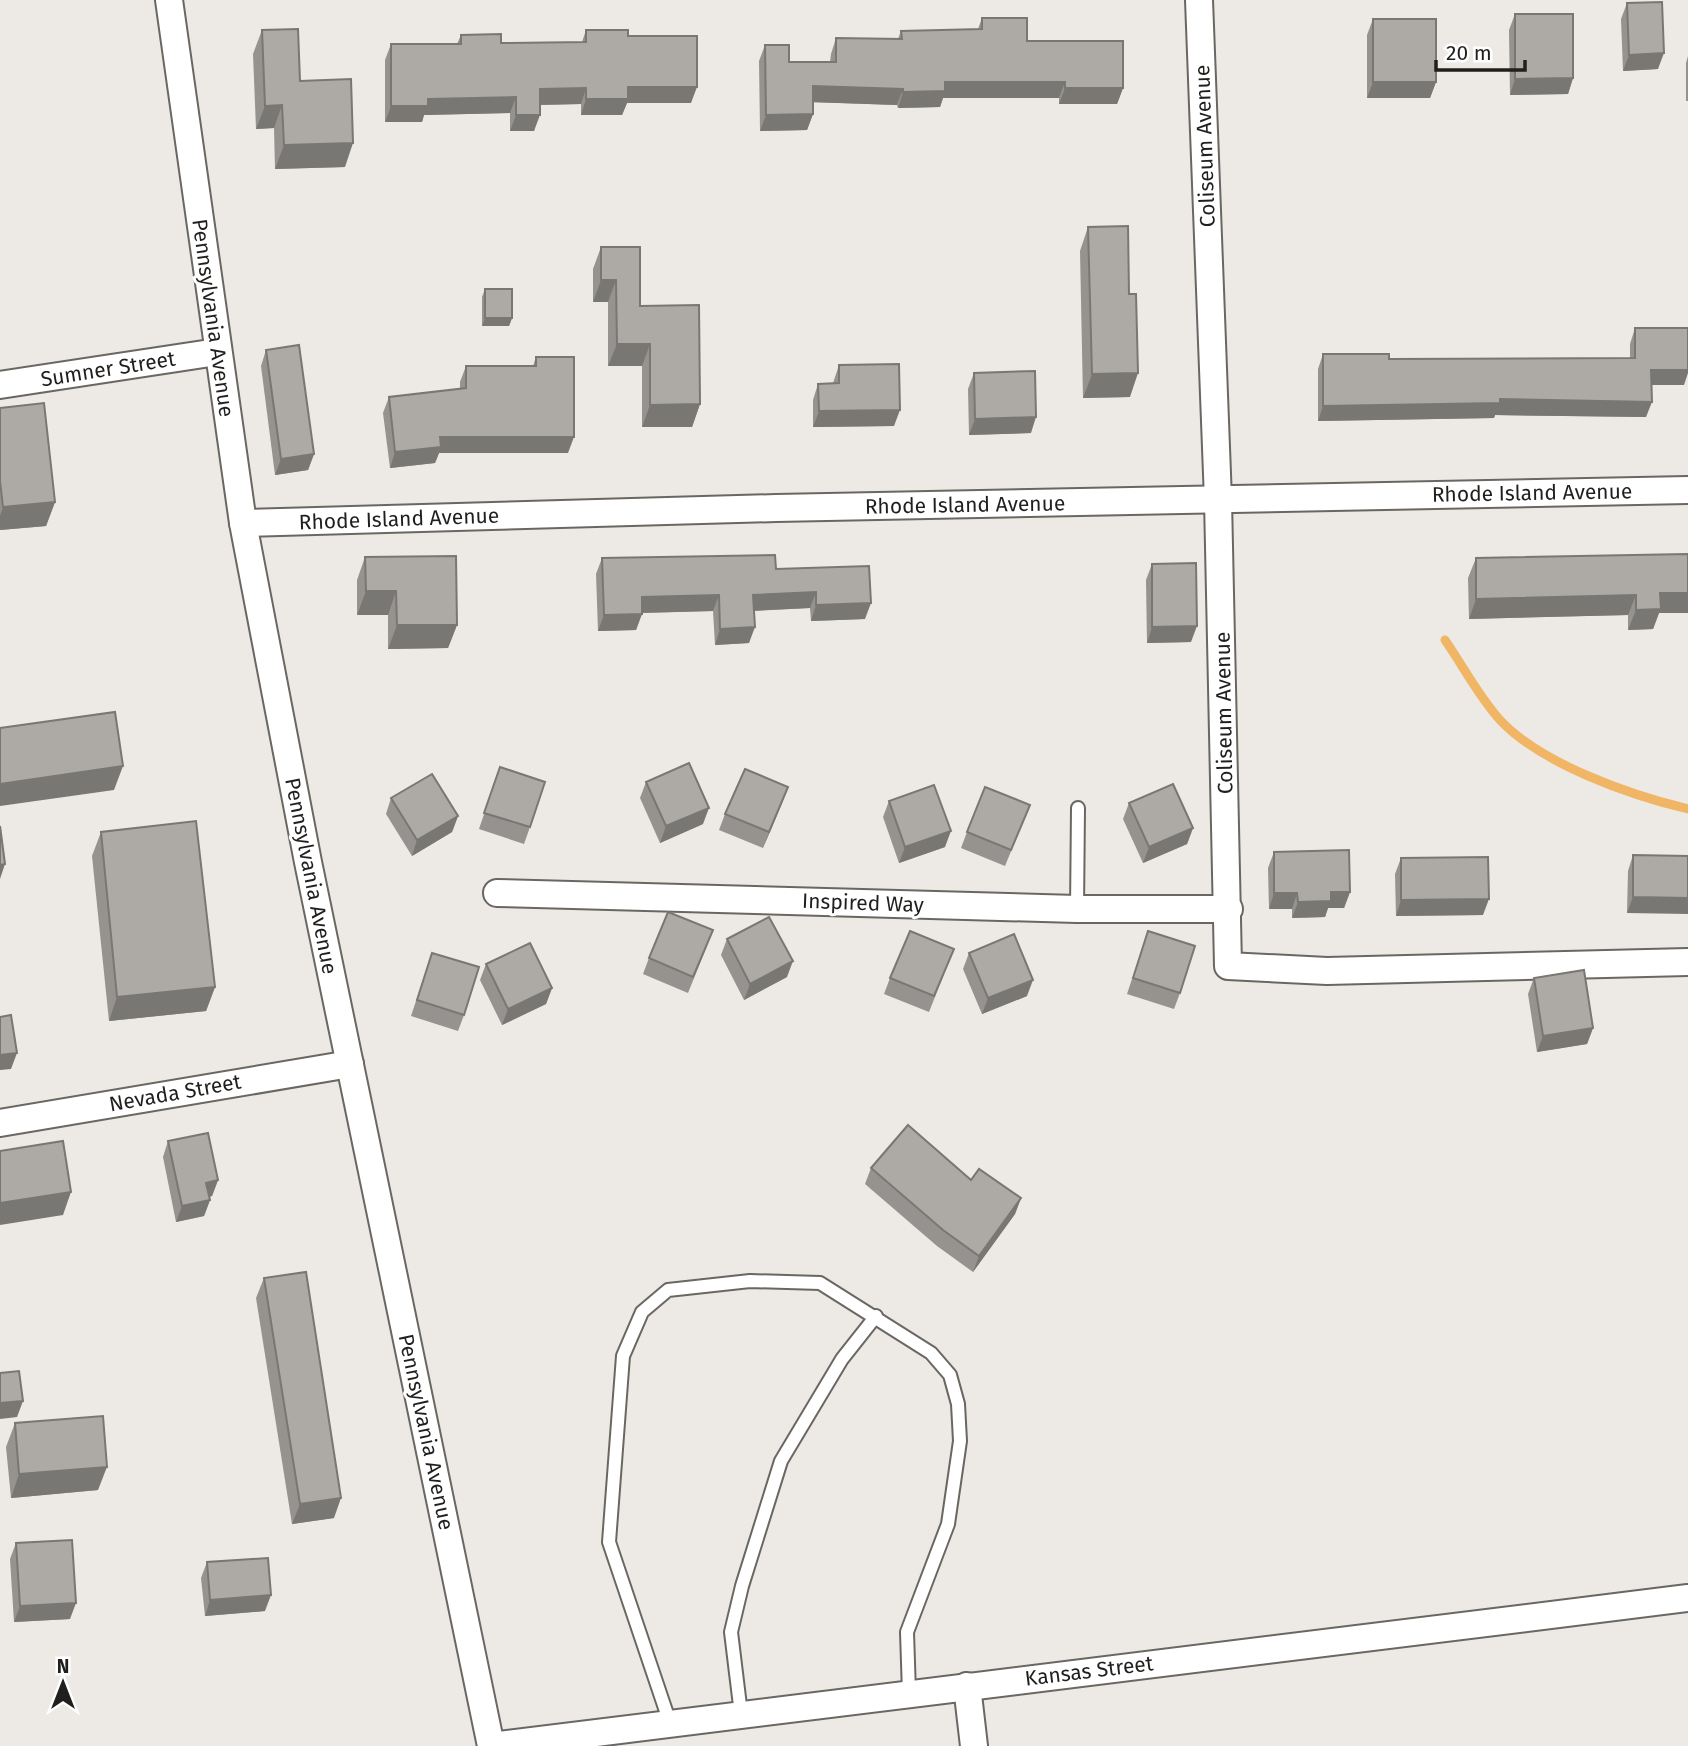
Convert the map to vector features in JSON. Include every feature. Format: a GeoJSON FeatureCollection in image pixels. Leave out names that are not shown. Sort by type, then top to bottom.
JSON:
{"type":"FeatureCollection","features":[{"type":"Feature","properties":{"kind":"street","name":"Pennsylvania Avenue"},"geometry":{"type":"LineString","coordinates":[[169,0],[243,523],[307,862],[491,1746]]}},
{"type":"Feature","properties":{"kind":"street","name":"Coliseum Avenue"},"geometry":{"type":"LineString","coordinates":[[1199,0],[1218,500],[1229,909],[1228,966],[1327,971],[1688,962]]}},
{"type":"Feature","properties":{"kind":"street","name":"Sumner Street"},"geometry":{"type":"LineString","coordinates":[[0,385],[217,352]]}},
{"type":"Feature","properties":{"kind":"street","name":"Rhode Island Avenue"},"geometry":{"type":"LineString","coordinates":[[243,523],[776,508],[1688,490]]}},
{"type":"Feature","properties":{"kind":"street","name":"Inspired Way"},"geometry":{"type":"LineString","coordinates":[[497,893],[1077,909],[1229,909]]}},
{"type":"Feature","properties":{"kind":"street","name":"Nevada Street"},"geometry":{"type":"LineString","coordinates":[[0,1123],[350,1064]]}},
{"type":"Feature","properties":{"kind":"street","name":"Kansas Street"},"geometry":{"type":"LineString","coordinates":[[491,1746],[1688,1598]]}},
{"type":"Feature","properties":{"kind":"street"},"geometry":{"type":"LineString","coordinates":[[967,1686],[974,1746]]}},
{"type":"Feature","properties":{"kind":"lane"},"geometry":{"type":"LineString","coordinates":[[1077,909],[1078,808]]}},
{"type":"Feature","properties":{"kind":"lane"},"geometry":{"type":"LineString","coordinates":[[670,1723],[609,1542],[623,1356],[642,1312],[668,1290],[750,1281],[820,1283],[931,1353],[950,1375],[958,1404],[960,1441],[948,1524],[907,1632],[909,1693]]}},
{"type":"Feature","properties":{"kind":"lane"},"geometry":{"type":"LineString","coordinates":[[741,1714],[730,1632],[741,1586],[781,1461],[842,1359],[876,1316]]}},
{"type":"Feature","properties":{"kind":"building"},"geometry":{"type":"Polygon","coordinates":[[[1662,2],[1664,53],[1629,55],[1627,3],[1662,2]]]}},
{"type":"Feature","properties":{"kind":"building"},"geometry":{"type":"Polygon","coordinates":[[[1515,14],[1573,14],[1573,78],[1515,79],[1515,14]]]}},
{"type":"Feature","properties":{"kind":"building"},"geometry":{"type":"Polygon","coordinates":[[[982,18],[1027,18],[1027,41],[1123,41],[1123,88],[1065,88],[1065,82],[945,82],[945,91],[903,92],[903,89],[813,86],[813,114],[766,115],[765,45],[789,45],[789,62],[836,62],[836,38],[902,39],[901,31],[982,29],[982,18]]]}},
{"type":"Feature","properties":{"kind":"building"},"geometry":{"type":"Polygon","coordinates":[[[1373,19],[1436,19],[1436,82],[1373,82],[1373,19]]]}},
{"type":"Feature","properties":{"kind":"building"},"geometry":{"type":"Polygon","coordinates":[[[298,29],[300,81],[351,79],[353,143],[284,145],[282,105],[265,106],[262,30],[298,29]]]}},
{"type":"Feature","properties":{"kind":"building"},"geometry":{"type":"Polygon","coordinates":[[[586,30],[628,30],[628,36],[697,36],[697,87],[628,87],[628,99],[586,99],[586,88],[540,89],[540,115],[516,115],[516,97],[428,99],[428,106],[391,106],[391,44],[461,44],[461,35],[501,34],[501,43],[586,42],[586,30]]]}},
{"type":"Feature","properties":{"kind":"building"},"geometry":{"type":"Polygon","coordinates":[[[1128,226],[1129,294],[1136,294],[1138,373],[1092,374],[1088,227],[1128,226]]]}},
{"type":"Feature","properties":{"kind":"building"},"geometry":{"type":"Polygon","coordinates":[[[601,247],[640,247],[640,306],[699,305],[700,404],[650,405],[650,344],[617,344],[616,280],[601,280],[601,247]]]}},
{"type":"Feature","properties":{"kind":"building"},"geometry":{"type":"Polygon","coordinates":[[[485,289],[512,289],[512,318],[485,318],[485,289]]]}},
{"type":"Feature","properties":{"kind":"building"},"geometry":{"type":"Polygon","coordinates":[[[1635,328],[1688,328],[1688,370],[1651,370],[1652,402],[1500,399],[1500,403],[1323,406],[1323,354],[1389,354],[1389,359],[1635,358],[1635,328]]]}},
{"type":"Feature","properties":{"kind":"building"},"geometry":{"type":"Polygon","coordinates":[[[299,345],[314,454],[281,459],[266,350],[299,345]]]}},
{"type":"Feature","properties":{"kind":"building"},"geometry":{"type":"Polygon","coordinates":[[[536,357],[574,357],[574,437],[440,437],[441,447],[395,452],[389,397],[466,388],[466,366],[536,366],[536,357]]]}},
{"type":"Feature","properties":{"kind":"building"},"geometry":{"type":"Polygon","coordinates":[[[899,364],[900,410],[819,411],[818,384],[839,383],[839,365],[899,364]]]}},
{"type":"Feature","properties":{"kind":"building"},"geometry":{"type":"Polygon","coordinates":[[[1035,371],[1036,417],[975,419],[974,373],[1035,371]]]}},
{"type":"Feature","properties":{"kind":"building"},"geometry":{"type":"Polygon","coordinates":[[[44,403],[55,502],[3,507],[0,481],[0,408],[44,403]]]}},
{"type":"Feature","properties":{"kind":"building"},"geometry":{"type":"Polygon","coordinates":[[[1688,554],[1688,593],[1660,593],[1661,609],[1636,610],[1636,595],[1476,599],[1476,558],[1688,554]]]}},
{"type":"Feature","properties":{"kind":"building"},"geometry":{"type":"Polygon","coordinates":[[[775,555],[776,569],[869,566],[871,603],[816,605],[816,592],[753,595],[755,627],[720,629],[719,595],[642,597],[642,614],[604,615],[602,558],[775,555]]]}},
{"type":"Feature","properties":{"kind":"building"},"geometry":{"type":"Polygon","coordinates":[[[456,556],[457,625],[397,625],[396,591],[366,591],[365,557],[456,556]]]}},
{"type":"Feature","properties":{"kind":"building"},"geometry":{"type":"Polygon","coordinates":[[[1196,563],[1197,626],[1152,627],[1152,564],[1196,563]]]}},
{"type":"Feature","properties":{"kind":"building"},"geometry":{"type":"Polygon","coordinates":[[[115,712],[123,766],[0,784],[0,728],[115,712]]]}},
{"type":"Feature","properties":{"kind":"building"},"geometry":{"type":"Polygon","coordinates":[[[689,763],[709,808],[666,826],[646,782],[689,763]]]}},
{"type":"Feature","properties":{"kind":"building"},"geometry":{"type":"Polygon","coordinates":[[[500,767],[545,782],[530,827],[484,813],[500,767]]]}},
{"type":"Feature","properties":{"kind":"building"},"geometry":{"type":"Polygon","coordinates":[[[745,769],[788,787],[769,832],[725,814],[745,769]]]}},
{"type":"Feature","properties":{"kind":"building"},"geometry":{"type":"Polygon","coordinates":[[[432,774],[458,816],[417,840],[391,798],[432,774]]]}},
{"type":"Feature","properties":{"kind":"building"},"geometry":{"type":"Polygon","coordinates":[[[1173,784],[1193,828],[1149,847],[1129,803],[1173,784]]]}},
{"type":"Feature","properties":{"kind":"building"},"geometry":{"type":"Polygon","coordinates":[[[934,785],[951,831],[905,847],[889,801],[934,785]]]}},
{"type":"Feature","properties":{"kind":"building"},"geometry":{"type":"Polygon","coordinates":[[[985,787],[1030,805],[1011,850],[967,832],[985,787]]]}},
{"type":"Feature","properties":{"kind":"building"},"geometry":{"type":"Polygon","coordinates":[[[196,821],[215,987],[117,997],[101,832],[196,821]]]}},
{"type":"Feature","properties":{"kind":"building"},"geometry":{"type":"Polygon","coordinates":[[[0,826],[5,864],[0,865],[0,826]]]}},
{"type":"Feature","properties":{"kind":"building"},"geometry":{"type":"Polygon","coordinates":[[[1349,850],[1350,892],[1331,892],[1331,901],[1298,902],[1297,893],[1274,893],[1274,852],[1349,850]]]}},
{"type":"Feature","properties":{"kind":"building"},"geometry":{"type":"Polygon","coordinates":[[[1633,855],[1688,856],[1688,898],[1633,897],[1633,855]]]}},
{"type":"Feature","properties":{"kind":"building"},"geometry":{"type":"Polygon","coordinates":[[[1488,857],[1489,899],[1401,900],[1401,858],[1488,857]]]}},
{"type":"Feature","properties":{"kind":"building"},"geometry":{"type":"Polygon","coordinates":[[[668,912],[713,930],[693,977],[649,958],[668,912]]]}},
{"type":"Feature","properties":{"kind":"building"},"geometry":{"type":"Polygon","coordinates":[[[769,917],[793,961],[750,984],[727,939],[769,917]]]}},
{"type":"Feature","properties":{"kind":"building"},"geometry":{"type":"Polygon","coordinates":[[[910,931],[954,949],[934,996],[890,978],[910,931]]]}},
{"type":"Feature","properties":{"kind":"building"},"geometry":{"type":"Polygon","coordinates":[[[1148,931],[1195,946],[1180,993],[1133,978],[1148,931]]]}},
{"type":"Feature","properties":{"kind":"building"},"geometry":{"type":"Polygon","coordinates":[[[1014,934],[1033,980],[988,998],[969,953],[1014,934]]]}},
{"type":"Feature","properties":{"kind":"building"},"geometry":{"type":"Polygon","coordinates":[[[530,943],[552,988],[508,1009],[486,964],[530,943]]]}},
{"type":"Feature","properties":{"kind":"building"},"geometry":{"type":"Polygon","coordinates":[[[432,953],[479,967],[464,1015],[417,1000],[432,953]]]}},
{"type":"Feature","properties":{"kind":"building"},"geometry":{"type":"Polygon","coordinates":[[[1584,970],[1593,1028],[1543,1036],[1534,978],[1584,970]]]}},
{"type":"Feature","properties":{"kind":"building"},"geometry":{"type":"Polygon","coordinates":[[[11,1015],[17,1053],[0,1055],[0,1017],[11,1015]]]}},
{"type":"Feature","properties":{"kind":"building"},"geometry":{"type":"Polygon","coordinates":[[[908,1125],[971,1180],[979,1169],[1021,1198],[979,1256],[943,1230],[871,1168],[908,1125]]]}},
{"type":"Feature","properties":{"kind":"building"},"geometry":{"type":"Polygon","coordinates":[[[208,1133],[218,1180],[206,1183],[210,1200],[182,1206],[168,1141],[208,1133]]]}},
{"type":"Feature","properties":{"kind":"building"},"geometry":{"type":"Polygon","coordinates":[[[63,1141],[71,1192],[0,1203],[0,1151],[63,1141]]]}},
{"type":"Feature","properties":{"kind":"building"},"geometry":{"type":"Polygon","coordinates":[[[306,1272],[341,1498],[300,1504],[264,1278],[306,1272]]]}},
{"type":"Feature","properties":{"kind":"building"},"geometry":{"type":"Polygon","coordinates":[[[19,1371],[23,1401],[0,1403],[0,1373],[19,1371]]]}},
{"type":"Feature","properties":{"kind":"building"},"geometry":{"type":"Polygon","coordinates":[[[103,1416],[107,1467],[19,1474],[15,1423],[103,1416]]]}},
{"type":"Feature","properties":{"kind":"building"},"geometry":{"type":"Polygon","coordinates":[[[72,1540],[76,1603],[20,1606],[16,1543],[72,1540]]]}},
{"type":"Feature","properties":{"kind":"building"},"geometry":{"type":"Polygon","coordinates":[[[268,1558],[271,1595],[210,1600],[207,1562],[268,1558]]]}},
{"type":"Feature","properties":{"kind":"waterway"},"geometry":{"type":"LineString","coordinates":[[1445,640],[1485,701],[1517,736],[1562,764],[1588,776],[1688,809]]}}]}
